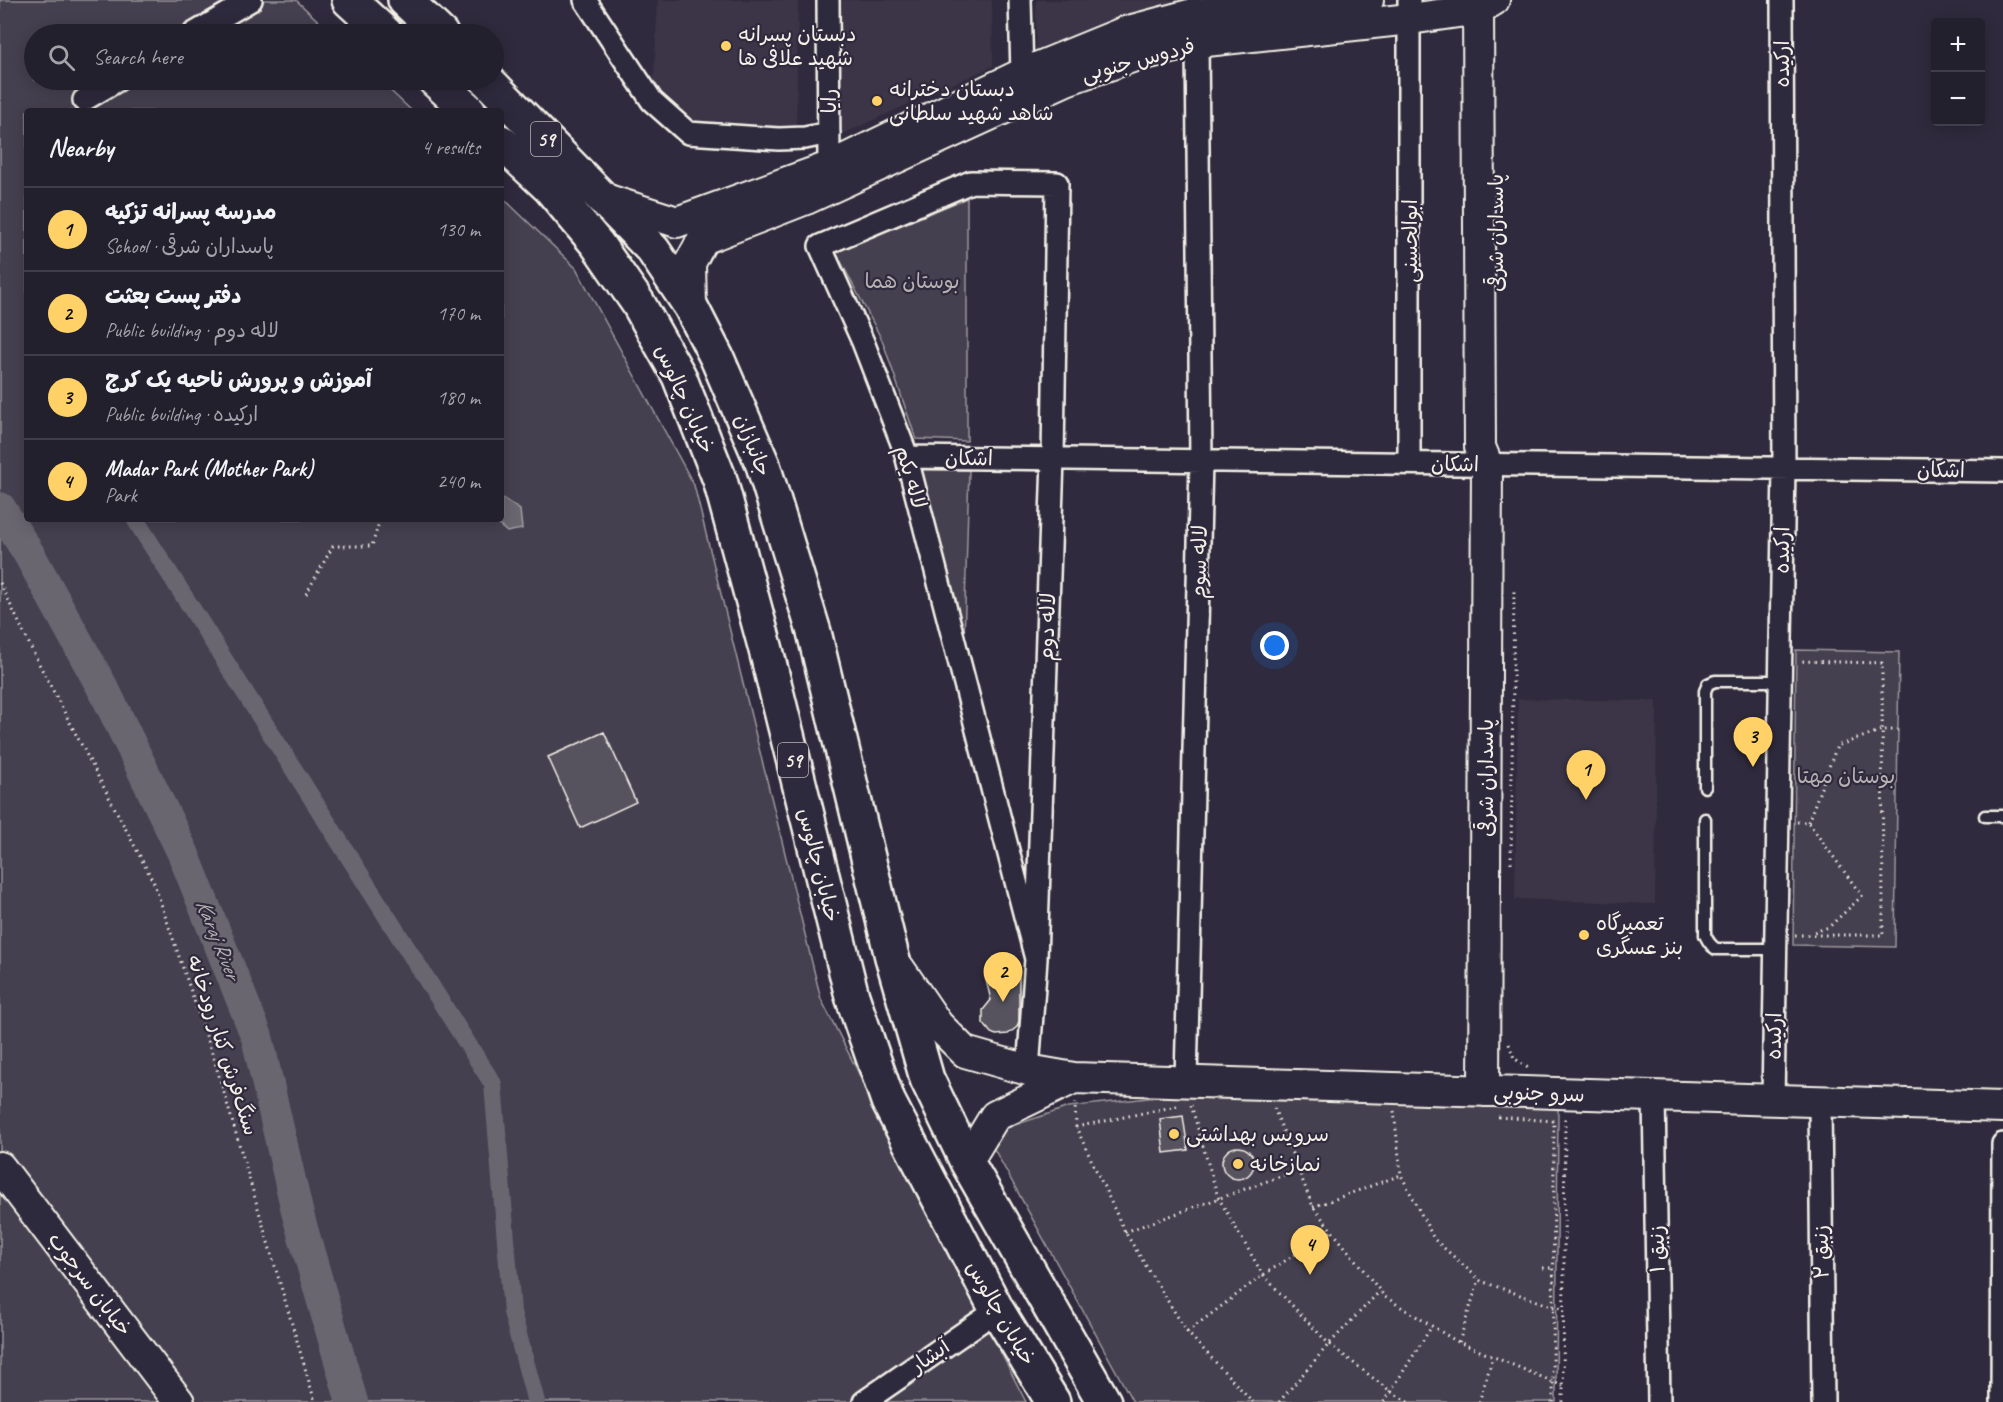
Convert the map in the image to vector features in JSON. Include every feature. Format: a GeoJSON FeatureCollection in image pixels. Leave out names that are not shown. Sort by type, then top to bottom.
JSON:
{"type":"FeatureCollection","features":[{"type":"Feature","properties":{"kind":"highway"},"geometry":{"type":"LineString","coordinates":[[349,0],[375,24]]}},
{"type":"Feature","properties":{"kind":"highway"},"geometry":{"type":"LineString","coordinates":[[405,0],[430,24]]}},
{"type":"Feature","properties":{"kind":"highway"},"geometry":{"type":"LineString","coordinates":[[446,90],[466,108]]}},
{"type":"Feature","properties":{"kind":"highway","name":"جانبازان"},"geometry":{"type":"LineString","coordinates":[[497,90],[652,250],[691,307],[717,358],[763,465],[814,632],[892,957]]}},
{"type":"Feature","properties":{"kind":"highway","name":"خیابان چالوس"},"geometry":{"type":"LineString","coordinates":[[504,145],[550,188],[597,244],[638,303],[679,376],[720,480],[766,650],[852,996],[888,1101],[997,1310],[1053,1402]]}},
{"type":"Feature","properties":{"kind":"highway"},"geometry":{"type":"LineString","coordinates":[[766,650],[814,632]]}},
{"type":"Feature","properties":{"kind":"highway","name":"59"},"geometry":{"type":"LineString","coordinates":[[892,957],[927,1079],[967,1162],[1104,1402]]}},
{"type":"Feature","properties":{"kind":"street"},"geometry":{"type":"LineString","coordinates":[[210,24],[251,0]]}},
{"type":"Feature","properties":{"kind":"street"},"geometry":{"type":"LineString","coordinates":[[585,0],[652,101],[688,133],[779,139],[805,138],[829,133]]}},
{"type":"Feature","properties":{"kind":"street","name":"رایا"},"geometry":{"type":"LineString","coordinates":[[828,0],[829,166]]}},
{"type":"Feature","properties":{"kind":"street"},"geometry":{"type":"LineString","coordinates":[[1020,0],[1022,74]]}},
{"type":"Feature","properties":{"kind":"street","name":"فردوس جنوبی"},"geometry":{"type":"LineString","coordinates":[[691,307],[690,263],[703,239],[806,199],[1066,80],[1132,57],[1195,28],[1368,0]]}},
{"type":"Feature","properties":{"kind":"street","name":"ارکیده"},"geometry":{"type":"LineString","coordinates":[[1773,1100],[1784,468],[1782,0]]}},
{"type":"Feature","properties":{"kind":"street","name":"فردوس جنوبی"},"geometry":{"type":"LineString","coordinates":[[605,199],[677,222],[829,166],[1022,74],[1125,32],[1487,2]]}},
{"type":"Feature","properties":{"kind":"street","name":"پاسداران شرقی"},"geometry":{"type":"LineString","coordinates":[[1487,2],[1480,447],[1487,464],[1490,1104]]}},
{"type":"Feature","properties":{"kind":"street","name":"ابوالحسنی"},"geometry":{"type":"LineString","coordinates":[[1409,9],[1409,463]]}},
{"type":"Feature","properties":{"kind":"street","name":"لاله سوم"},"geometry":{"type":"LineString","coordinates":[[1193,1096],[1201,460],[1195,28]]}},
{"type":"Feature","properties":{"kind":"street"},"geometry":{"type":"LineString","coordinates":[[84,100],[101,90]]}},
{"type":"Feature","properties":{"kind":"street","name":"لاله یکم"},"geometry":{"type":"LineString","coordinates":[[1036,959],[907,457],[864,342],[820,246],[971,182],[1057,183]]}},
{"type":"Feature","properties":{"kind":"street","name":"لاله دوم"},"geometry":{"type":"LineString","coordinates":[[1028,1070],[1036,959],[1053,459],[1057,183]]}},
{"type":"Feature","properties":{"kind":"street","name":"اشکان"},"geometry":{"type":"LineString","coordinates":[[907,457],[2003,471]]}},
{"type":"Feature","properties":{"kind":"street","name":"سرو جنوبی"},"geometry":{"type":"LineString","coordinates":[[892,957],[938,1025],[965,1052],[1028,1070],[1193,1096],[1394,1088],[1490,1104],[1565,1093],[2003,1107]]}},
{"type":"Feature","properties":{"kind":"street"},"geometry":{"type":"LineString","coordinates":[[967,1162],[994,1116],[1074,1078]]}},
{"type":"Feature","properties":{"kind":"street","name":"زنبق ۱"},"geometry":{"type":"LineString","coordinates":[[1654,1096],[1659,1402]]}},
{"type":"Feature","properties":{"kind":"street","name":"زنبق ۲"},"geometry":{"type":"LineString","coordinates":[[1820,1102],[1823,1402]]}},
{"type":"Feature","properties":{"kind":"street"},"geometry":{"type":"LineString","coordinates":[[2002,1402],[2003,1144]]}},
{"type":"Feature","properties":{"kind":"street","name":"خیابان سرجوب"},"geometry":{"type":"LineString","coordinates":[[2,1173],[179,1402]]}},
{"type":"Feature","properties":{"kind":"street","name":"آبشار"},"geometry":{"type":"LineString","coordinates":[[864,1402],[997,1310]]}},
{"type":"Feature","properties":{"kind":"lane"},"geometry":{"type":"LineString","coordinates":[[1705,787],[1705,691],[1708,684],[1715,681],[1780,681]]}},
{"type":"Feature","properties":{"kind":"lane"},"geometry":{"type":"LineString","coordinates":[[1985,816],[2003,816]]}},
{"type":"Feature","properties":{"kind":"lane"},"geometry":{"type":"LineString","coordinates":[[1705,819],[1705,935],[1707,940],[1716,948],[1775,942]]}},
{"type":"Feature","properties":{"kind":"path"},"geometry":{"type":"LineString","coordinates":[[306,594],[333,546],[372,546],[379,522]]}},
{"type":"Feature","properties":{"kind":"path","name":"سنگ‌فرش کنار رودخانه"},"geometry":{"type":"LineString","coordinates":[[0,583],[37,660],[154,883],[214,1059],[315,1402]]}},
{"type":"Feature","properties":{"kind":"path"},"geometry":{"type":"LineString","coordinates":[[1511,863],[1514,587]]}},
{"type":"Feature","properties":{"kind":"path"},"geometry":{"type":"LineString","coordinates":[[1796,661],[1882,663],[1883,935],[1807,935]]}},
{"type":"Feature","properties":{"kind":"path"},"geometry":{"type":"LineString","coordinates":[[1808,822],[1837,746],[1882,730],[1898,730]]}},
{"type":"Feature","properties":{"kind":"path"},"geometry":{"type":"LineString","coordinates":[[1795,822],[1808,822]]}},
{"type":"Feature","properties":{"kind":"path"},"geometry":{"type":"LineString","coordinates":[[1775,942],[1807,935],[1829,927],[1862,896],[1808,822]]}},
{"type":"Feature","properties":{"kind":"path"},"geometry":{"type":"LineString","coordinates":[[1509,1043],[1514,1058],[1530,1069]]}},
{"type":"Feature","properties":{"kind":"path"},"geometry":{"type":"LineString","coordinates":[[1394,1088],[1401,1175],[1434,1239],[1479,1279],[1554,1307],[1563,1308]]}},
{"type":"Feature","properties":{"kind":"path"},"geometry":{"type":"LineString","coordinates":[[1563,1402],[1565,1093]]}},
{"type":"Feature","properties":{"kind":"path"},"geometry":{"type":"LineString","coordinates":[[1253,1402],[1187,1332],[1125,1232],[1076,1127],[1193,1096],[1218,1197],[1263,1275],[1329,1344],[1408,1402]]}},
{"type":"Feature","properties":{"kind":"path"},"geometry":{"type":"LineString","coordinates":[[1490,1104],[1554,1121],[1553,1402]]}},
{"type":"Feature","properties":{"kind":"path"},"geometry":{"type":"LineString","coordinates":[[1284,1106],[1271,1106],[1313,1207],[1385,1297],[1459,1342],[1563,1386]]}},
{"type":"Feature","properties":{"kind":"path"},"geometry":{"type":"LineString","coordinates":[[1125,1232],[1298,1170]]}},
{"type":"Feature","properties":{"kind":"path"},"geometry":{"type":"LineString","coordinates":[[1313,1207],[1401,1175]]}},
{"type":"Feature","properties":{"kind":"path"},"geometry":{"type":"LineString","coordinates":[[1187,1332],[1263,1275],[1332,1230]]}},
{"type":"Feature","properties":{"kind":"path"},"geometry":{"type":"LineString","coordinates":[[1544,1268],[1554,1268]]}},
{"type":"Feature","properties":{"kind":"path"},"geometry":{"type":"LineString","coordinates":[[1459,1342],[1479,1279]]}},
{"type":"Feature","properties":{"kind":"path"},"geometry":{"type":"LineString","coordinates":[[1279,1402],[1329,1344],[1380,1291]]}},
{"type":"Feature","properties":{"kind":"path"},"geometry":{"type":"LineString","coordinates":[[1384,1402],[1432,1326]]}},
{"type":"Feature","properties":{"kind":"path"},"geometry":{"type":"LineString","coordinates":[[1479,1402],[1493,1357]]}},
{"type":"Feature","properties":{"kind":"shaded area","name":"دبستان پسرانه شهید علافی ها"},"geometry":{"type":"Polygon","coordinates":[[[658,0],[798,0],[796,132],[690,126],[653,93],[658,0]]]}},
{"type":"Feature","properties":{"kind":"shaded area","name":"دبستان دخترانه شاهد شهید سلطانی"},"geometry":{"type":"Polygon","coordinates":[[[840,0],[992,0],[993,66],[838,136],[840,0]]]}},
{"type":"Feature","properties":{"kind":"shaded area"},"geometry":{"type":"Polygon","coordinates":[[[1036,0],[1173,0],[1173,10],[1036,61],[1036,0]]]}},
{"type":"Feature","properties":{"kind":"shaded area"},"geometry":{"type":"Polygon","coordinates":[[[504,499],[520,510],[522,529],[507,532],[495,522],[504,522],[504,499]]]}},
{"type":"Feature","properties":{"kind":"shaded area"},"geometry":{"type":"Polygon","coordinates":[[[1518,699],[1657,701],[1655,904],[1515,899],[1518,699]]]}},
{"type":"Feature","properties":{"kind":"green space"},"geometry":{"type":"Polygon","coordinates":[[[0,0],[296,0],[321,24],[24,24],[24,90],[390,90],[409,108],[24,108],[24,522],[504,522],[504,199],[576,268],[694,485],[821,999],[1026,1402],[0,1402],[0,0]]]}},
{"type":"Feature","properties":{"kind":"green space","name":"بوستان هما"},"geometry":{"type":"Polygon","coordinates":[[[967,198],[967,441],[916,439],[883,342],[836,252],[967,198]]]}},
{"type":"Feature","properties":{"kind":"green space"},"geometry":{"type":"Polygon","coordinates":[[[914,470],[969,470],[963,676],[914,470]]]}},
{"type":"Feature","properties":{"kind":"green space","name":"بوستان مهتا"},"geometry":{"type":"Polygon","coordinates":[[[1796,650],[1899,652],[1895,947],[1793,945],[1796,650]]]}},
{"type":"Feature","properties":{"kind":"green space"},"geometry":{"type":"Polygon","coordinates":[[[1183,1094],[1558,1107],[1556,1402],[1133,1402],[993,1147],[1000,1130],[1069,1107],[1183,1094]]]}},
{"type":"Feature","properties":{"kind":"building"},"geometry":{"type":"Polygon","coordinates":[[[604,732],[636,802],[580,828],[548,757],[604,732]]]}},
{"type":"Feature","properties":{"kind":"building"},"geometry":{"type":"Polygon","coordinates":[[[1019,971],[1019,1021],[1017,1027],[1008,1034],[996,1035],[991,1033],[983,1023],[983,1010],[991,1000],[985,976],[1019,971]]]}},
{"type":"Feature","properties":{"kind":"building","name":"سرویس بهداشتی"},"geometry":{"type":"Polygon","coordinates":[[[1183,1116],[1188,1150],[1164,1153],[1160,1119],[1183,1116]]]}},
{"type":"Feature","properties":{"kind":"building","name":"نمازخانه"},"geometry":{"type":"Polygon","coordinates":[[[1238,1147],[1250,1151],[1254,1163],[1250,1175],[1238,1179],[1226,1175],[1222,1163],[1226,1151],[1238,1147]]]}},
{"type":"Feature","properties":{"kind":"waterway","name":"Karaj River"},"geometry":{"type":"LineString","coordinates":[[0,508],[29,554],[106,694],[183,853],[257,1037],[298,1215],[352,1402]]}},
{"type":"Feature","properties":{"kind":"waterway"},"geometry":{"type":"LineString","coordinates":[[137,522],[493,1084],[512,1312],[536,1402]]}},
{"type":"Feature","properties":{"kind":"place","name":"دبستان پسرانه شهید علافی ها"},"geometry":{"type":"Point","coordinates":[726,46]}},
{"type":"Feature","properties":{"kind":"place","name":"دبستان دخترانه شاهد شهید سلطانی"},"geometry":{"type":"Point","coordinates":[877,101]}},
{"type":"Feature","properties":{"kind":"place","name":"آموزش و پرورش ناحیه یک کرج"},"geometry":{"type":"Point","coordinates":[1753,767]}},
{"type":"Feature","properties":{"kind":"place","name":"مدرسه پسرانه تزکیه"},"geometry":{"type":"Point","coordinates":[1586,800]}},
{"type":"Feature","properties":{"kind":"place","name":"تعمیرگاه بنز عسگری"},"geometry":{"type":"Point","coordinates":[1584,935]}},
{"type":"Feature","properties":{"kind":"place","name":"دفتر پست بعثت"},"geometry":{"type":"Point","coordinates":[1003,1002]}},
{"type":"Feature","properties":{"kind":"place","name":"سرویس بهداشتی"},"geometry":{"type":"Point","coordinates":[1174,1134]}},
{"type":"Feature","properties":{"kind":"place","name":"نمازخانه"},"geometry":{"type":"Point","coordinates":[1238,1164]}},
{"type":"Feature","properties":{"kind":"place","name":"Madar Park (Mother Park)"},"geometry":{"type":"Point","coordinates":[1310,1275]}}]}
